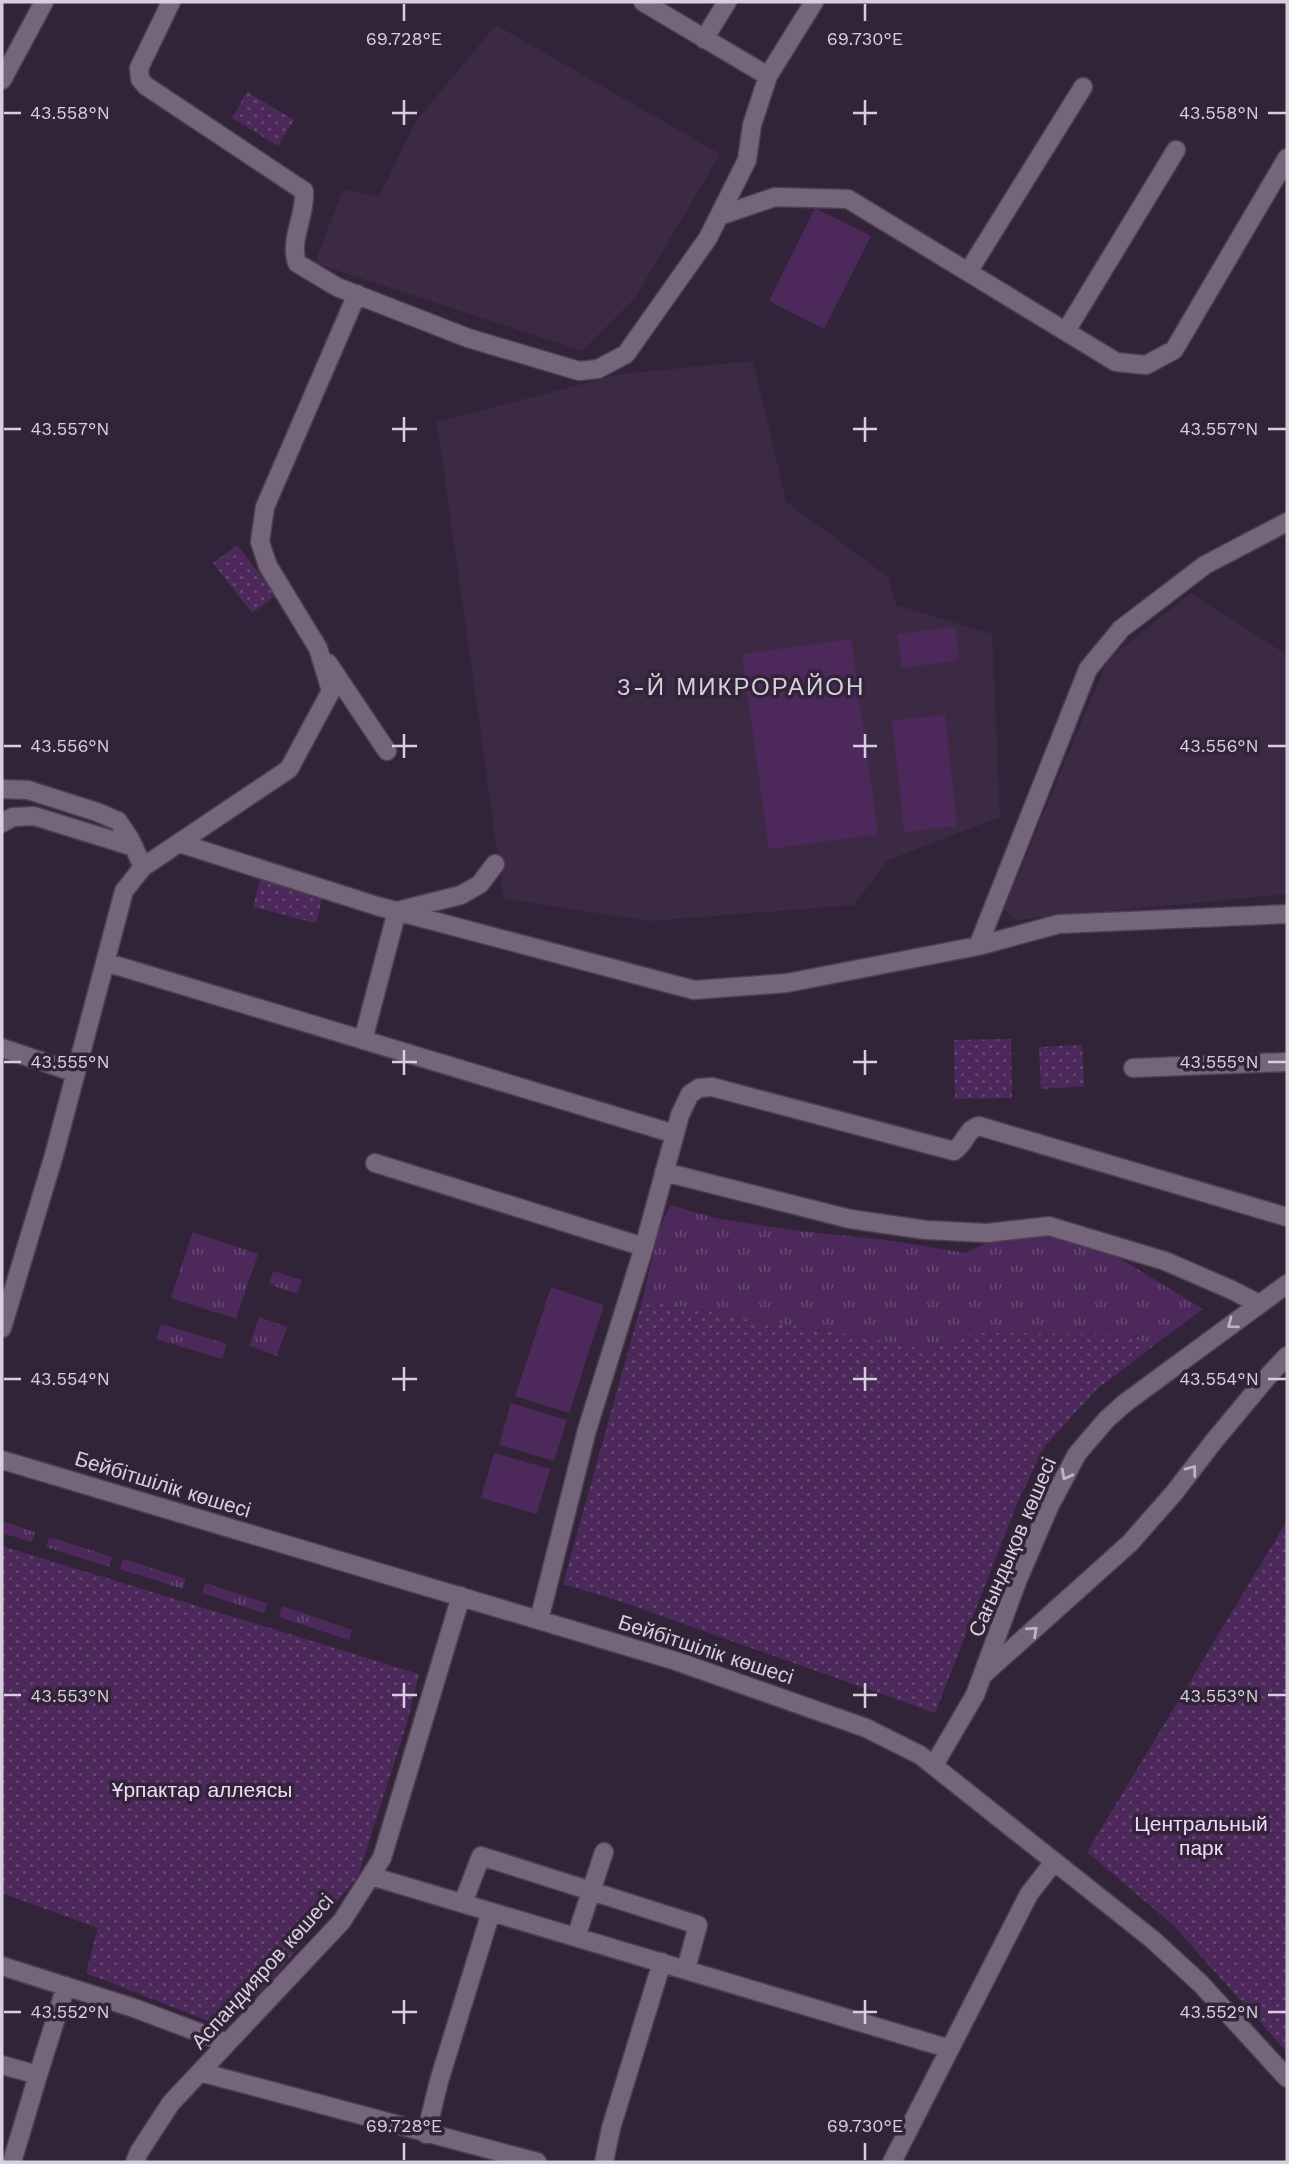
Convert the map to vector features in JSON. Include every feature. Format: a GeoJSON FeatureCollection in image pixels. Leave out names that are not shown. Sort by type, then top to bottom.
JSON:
{"type":"FeatureCollection","features":[{"type":"Feature","properties":{"kind":"street"},"geometry":{"type":"LineString","coordinates":[[2,80],[44,2]]}},
{"type":"Feature","properties":{"kind":"street"},"geometry":{"type":"LineString","coordinates":[[171,2],[139,68],[140,79],[146,86],[304,191],[305,203],[293,251],[297,263],[337,286],[468,338],[579,371],[598,369],[626,354],[708,238],[747,160],[752,125],[768,76],[814,2]]}},
{"type":"Feature","properties":{"kind":"street"},"geometry":{"type":"LineString","coordinates":[[643,2],[768,76]]}},
{"type":"Feature","properties":{"kind":"street"},"geometry":{"type":"LineString","coordinates":[[704,39],[727,2]]}},
{"type":"Feature","properties":{"kind":"street"},"geometry":{"type":"LineString","coordinates":[[968,272],[1083,87]]}},
{"type":"Feature","properties":{"kind":"street"},"geometry":{"type":"LineString","coordinates":[[1066,331],[1176,150]]}},
{"type":"Feature","properties":{"kind":"street"},"geometry":{"type":"LineString","coordinates":[[719,216],[775,197],[848,199],[1116,362],[1146,365],[1174,351],[1287,158]]}},
{"type":"Feature","properties":{"kind":"street"},"geometry":{"type":"LineString","coordinates":[[357,294],[265,508],[260,542],[268,566],[318,648],[387,751]]}},
{"type":"Feature","properties":{"kind":"street"},"geometry":{"type":"LineString","coordinates":[[978,946],[1088,669],[1121,629],[1205,565],[1287,522]]}},
{"type":"Feature","properties":{"kind":"street"},"geometry":{"type":"LineString","coordinates":[[2,1328],[54,1155],[124,891],[143,867],[289,769],[331,691],[318,648]]}},
{"type":"Feature","properties":{"kind":"street"},"geometry":{"type":"LineString","coordinates":[[2,789],[28,790],[118,821],[143,867]]}},
{"type":"Feature","properties":{"kind":"street"},"geometry":{"type":"LineString","coordinates":[[2,824],[13,817],[34,816],[134,847]]}},
{"type":"Feature","properties":{"kind":"street"},"geometry":{"type":"LineString","coordinates":[[179,843],[397,911],[694,990],[788,983],[978,946],[1059,924],[1287,914]]}},
{"type":"Feature","properties":{"kind":"street"},"geometry":{"type":"LineString","coordinates":[[397,911],[461,895],[480,884],[495,864]]}},
{"type":"Feature","properties":{"kind":"street"},"geometry":{"type":"LineString","coordinates":[[363,1040],[397,911]]}},
{"type":"Feature","properties":{"kind":"street"},"geometry":{"type":"LineString","coordinates":[[105,962],[675,1134]]}},
{"type":"Feature","properties":{"kind":"street"},"geometry":{"type":"LineString","coordinates":[[2,1048],[76,1073]]}},
{"type":"Feature","properties":{"kind":"street"},"geometry":{"type":"LineString","coordinates":[[1133,1068],[1287,1062]]}},
{"type":"Feature","properties":{"kind":"street"},"geometry":{"type":"LineString","coordinates":[[539,1620],[587,1430],[680,1115],[690,1094],[699,1088],[712,1087],[954,1151],[961,1146],[970,1130],[979,1126],[1287,1217]]}},
{"type":"Feature","properties":{"kind":"street"},"geometry":{"type":"LineString","coordinates":[[375,1163],[643,1247]]}},
{"type":"Feature","properties":{"kind":"street"},"geometry":{"type":"LineString","coordinates":[[664,1172],[850,1219],[926,1230],[987,1233],[1049,1226],[1165,1261],[1259,1304]]}},
{"type":"Feature","properties":{"kind":"street","name":"Сағындықов көшесі"},"geometry":{"type":"LineString","coordinates":[[934,1765],[969,1707],[1018,1579],[1050,1505],[1077,1454],[1107,1419],[1125,1403],[1287,1283]]}},
{"type":"Feature","properties":{"kind":"street","name":"Сағындықов көшесі"},"geometry":{"type":"LineString","coordinates":[[982,1676],[1130,1544],[1287,1356]]}},
{"type":"Feature","properties":{"kind":"street","name":"Бейбітшілік көшесі"},"geometry":{"type":"LineString","coordinates":[[2,1460],[676,1661],[866,1728],[934,1765],[1152,1939],[1201,1984],[1287,2078]]}},
{"type":"Feature","properties":{"kind":"street","name":"Аспандияров көшесі"},"geometry":{"type":"LineString","coordinates":[[135,2162],[171,2104],[342,1922],[382,1857],[461,1596]]}},
{"type":"Feature","properties":{"kind":"street"},"geometry":{"type":"LineString","coordinates":[[576,1937],[604,1852]]}},
{"type":"Feature","properties":{"kind":"street"},"geometry":{"type":"LineString","coordinates":[[463,1903],[481,1856],[698,1925],[686,1969]]}},
{"type":"Feature","properties":{"kind":"street"},"geometry":{"type":"LineString","coordinates":[[892,2162],[1029,1894],[1054,1862]]}},
{"type":"Feature","properties":{"kind":"street"},"geometry":{"type":"LineString","coordinates":[[371,1876],[950,2049]]}},
{"type":"Feature","properties":{"kind":"street"},"geometry":{"type":"LineString","coordinates":[[426,2134],[491,1912]]}},
{"type":"Feature","properties":{"kind":"street"},"geometry":{"type":"LineString","coordinates":[[604,2162],[611,2129],[662,1962]]}},
{"type":"Feature","properties":{"kind":"street"},"geometry":{"type":"LineString","coordinates":[[2,1966],[134,2008],[227,2043]]}},
{"type":"Feature","properties":{"kind":"street"},"geometry":{"type":"LineString","coordinates":[[12,2162],[66,1986]]}},
{"type":"Feature","properties":{"kind":"street"},"geometry":{"type":"LineString","coordinates":[[2,2065],[38,2075]]}},
{"type":"Feature","properties":{"kind":"street"},"geometry":{"type":"LineString","coordinates":[[200,2072],[537,2162]]}},
{"type":"Feature","properties":{"kind":"shaded area"},"geometry":{"type":"Polygon","coordinates":[[[496,25],[720,154],[635,298],[582,351],[315,263],[343,189],[379,197],[416,121],[496,25]]]}},
{"type":"Feature","properties":{"kind":"shaded area"},"geometry":{"type":"Polygon","coordinates":[[[753,361],[786,502],[888,577],[896,605],[992,634],[1000,817],[888,860],[854,905],[650,921],[504,899],[437,422],[621,374],[753,361]]]}},
{"type":"Feature","properties":{"kind":"shaded area"},"geometry":{"type":"Polygon","coordinates":[[[1191,593],[1287,655],[1287,894],[1016,920],[1004,909],[1107,661],[1191,593]]]}},
{"type":"Feature","properties":{"kind":"green space"},"geometry":{"type":"Polygon","coordinates":[[[247,92],[294,120],[278,146],[232,118],[247,92]]]}},
{"type":"Feature","properties":{"kind":"green space"},"geometry":{"type":"Polygon","coordinates":[[[815,208],[871,236],[824,329],[769,301],[815,208]]]}},
{"type":"Feature","properties":{"kind":"green space"},"geometry":{"type":"Polygon","coordinates":[[[237,545],[276,595],[252,613],[213,563],[237,545]]]}},
{"type":"Feature","properties":{"kind":"green space"},"geometry":{"type":"Polygon","coordinates":[[[955,627],[959,660],[902,668],[898,634],[955,627]]]}},
{"type":"Feature","properties":{"kind":"green space"},"geometry":{"type":"Polygon","coordinates":[[[851,639],[878,834],[769,849],[742,654],[851,639]]]}},
{"type":"Feature","properties":{"kind":"green space"},"geometry":{"type":"Polygon","coordinates":[[[945,715],[957,826],[904,832],[892,720],[945,715]]]}},
{"type":"Feature","properties":{"kind":"green space"},"geometry":{"type":"Polygon","coordinates":[[[260,880],[323,896],[316,923],[253,907],[260,880]]]}},
{"type":"Feature","properties":{"kind":"green space"},"geometry":{"type":"Polygon","coordinates":[[[1011,1039],[1012,1098],[955,1099],[954,1040],[1011,1039]]]}},
{"type":"Feature","properties":{"kind":"green space"},"geometry":{"type":"Polygon","coordinates":[[[1082,1045],[1084,1086],[1041,1089],[1039,1047],[1082,1045]]]}},
{"type":"Feature","properties":{"kind":"green space"},"geometry":{"type":"Polygon","coordinates":[[[670,1205],[715,1218],[965,1253],[996,1238],[1048,1235],[1119,1258],[1203,1309],[1156,1344],[1110,1334],[973,1333],[926,1349],[824,1330],[748,1320],[643,1298],[658,1234],[670,1205]]]}},
{"type":"Feature","properties":{"kind":"green space"},"geometry":{"type":"Polygon","coordinates":[[[193,1232],[258,1254],[236,1319],[171,1298],[193,1232]]]}},
{"type":"Feature","properties":{"kind":"green space"},"geometry":{"type":"Polygon","coordinates":[[[273,1271],[302,1280],[297,1294],[269,1284],[273,1271]]]}},
{"type":"Feature","properties":{"kind":"green space"},"geometry":{"type":"Polygon","coordinates":[[[551,1287],[604,1305],[569,1413],[515,1396],[551,1287]]]}},
{"type":"Feature","properties":{"kind":"green space"},"geometry":{"type":"Polygon","coordinates":[[[643,1298],[748,1320],[824,1330],[926,1349],[973,1333],[1110,1334],[1156,1344],[1096,1390],[1045,1446],[1019,1499],[935,1713],[619,1601],[563,1584],[643,1298]]]}},
{"type":"Feature","properties":{"kind":"green space"},"geometry":{"type":"Polygon","coordinates":[[[259,1317],[287,1327],[277,1356],[249,1346],[259,1317]]]}},
{"type":"Feature","properties":{"kind":"green space"},"geometry":{"type":"Polygon","coordinates":[[[161,1324],[227,1344],[222,1359],[156,1339],[161,1324]]]}},
{"type":"Feature","properties":{"kind":"green space"},"geometry":{"type":"Polygon","coordinates":[[[511,1403],[567,1420],[554,1461],[499,1445],[511,1403]]]}},
{"type":"Feature","properties":{"kind":"green space"},"geometry":{"type":"Polygon","coordinates":[[[494,1453],[550,1469],[537,1514],[481,1498],[494,1453]]]}},
{"type":"Feature","properties":{"kind":"green space"},"geometry":{"type":"Polygon","coordinates":[[[2,1521],[35,1532],[32,1542],[2,1533],[2,1521]]]}},
{"type":"Feature","properties":{"kind":"green space","name":"Центральный парк"},"geometry":{"type":"Polygon","coordinates":[[[1287,1521],[1287,2052],[1173,1925],[1087,1852],[1287,1521]]]}},
{"type":"Feature","properties":{"kind":"green space"},"geometry":{"type":"Polygon","coordinates":[[[49,1537],[112,1557],[109,1567],[46,1547],[49,1537]]]}},
{"type":"Feature","properties":{"kind":"green space","name":"Ұрпактар аллеясы"},"geometry":{"type":"Polygon","coordinates":[[[2,1546],[419,1674],[406,1726],[358,1876],[267,1985],[221,2026],[86,1973],[98,1928],[2,1893],[2,1546]]]}},
{"type":"Feature","properties":{"kind":"green space"},"geometry":{"type":"Polygon","coordinates":[[[123,1559],[186,1579],[183,1589],[120,1569],[123,1559]]]}},
{"type":"Feature","properties":{"kind":"green space"},"geometry":{"type":"Polygon","coordinates":[[[205,1583],[267,1603],[264,1613],[202,1593],[205,1583]]]}},
{"type":"Feature","properties":{"kind":"green space"},"geometry":{"type":"Polygon","coordinates":[[[282,1606],[352,1630],[349,1640],[279,1617],[282,1606]]]}},
{"type":"Feature","properties":{"kind":"district","name":"3-Й МИКРОРАЙОН"},"geometry":{"type":"Point","coordinates":[741,687]}}]}
